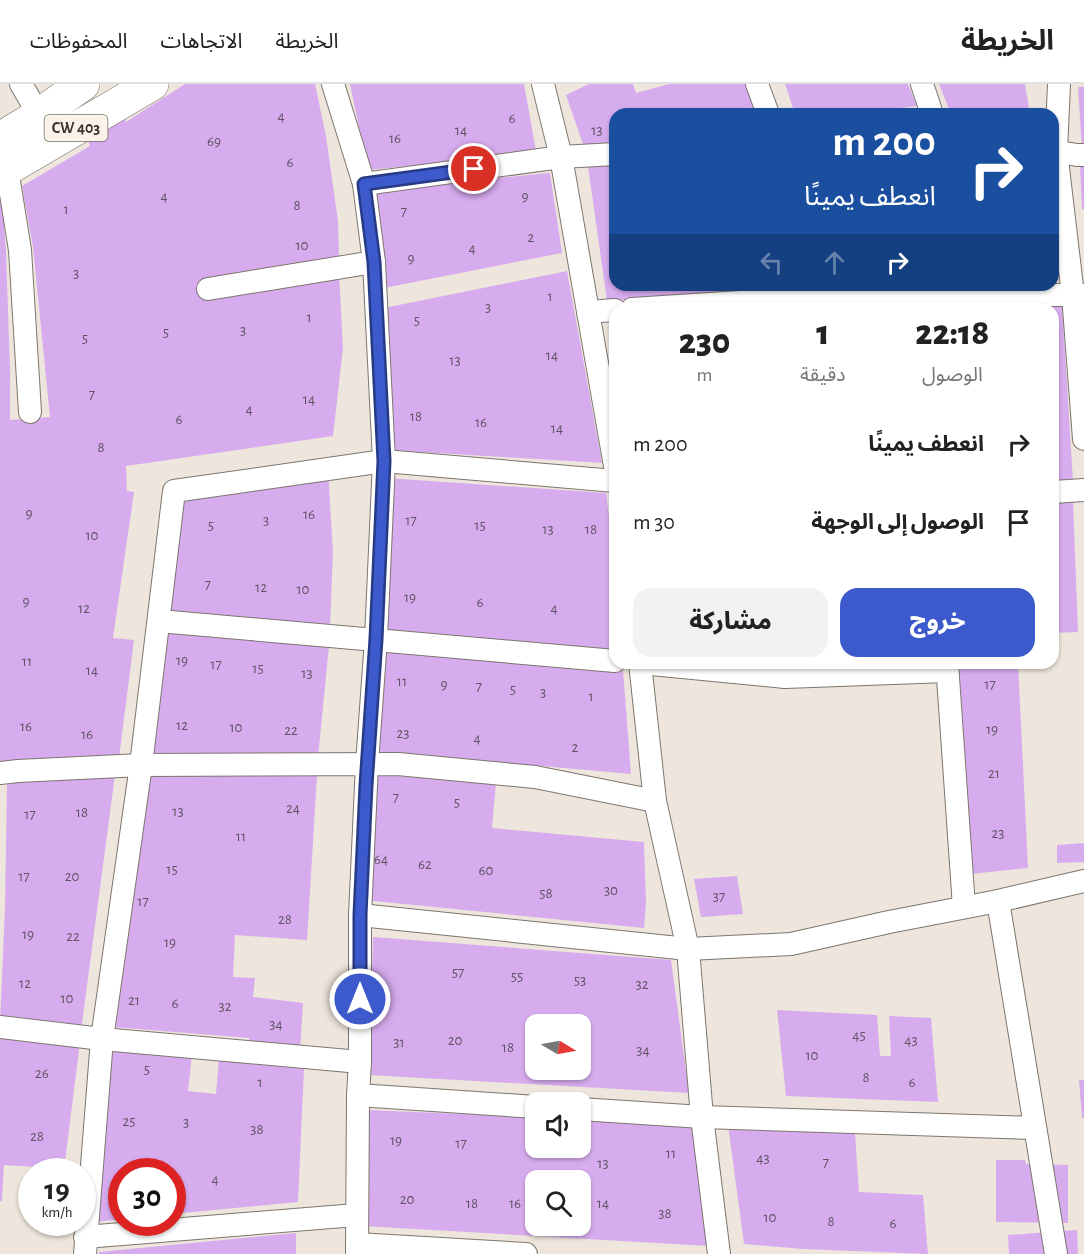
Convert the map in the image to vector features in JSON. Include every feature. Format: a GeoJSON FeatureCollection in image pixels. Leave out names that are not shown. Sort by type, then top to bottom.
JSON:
{"type":"FeatureCollection","features":[{"type":"Feature","properties":{"kind":"main road","name":"CW 403"},"geometry":{"type":"LineString","coordinates":[[2,160],[39,115],[83,84]]}},
{"type":"Feature","properties":{"kind":"main road","name":"CW 403"},"geometry":{"type":"LineString","coordinates":[[2,160],[152,84]]}},
{"type":"Feature","properties":{"kind":"street"},"geometry":{"type":"LineString","coordinates":[[21,84],[39,115]]}},
{"type":"Feature","properties":{"kind":"street"},"geometry":{"type":"LineString","coordinates":[[333,84],[364,184],[374,262],[384,461],[360,915],[357,1249],[526,1254]]}},
{"type":"Feature","properties":{"kind":"street"},"geometry":{"type":"LineString","coordinates":[[543,84],[561,157],[609,432]]}},
{"type":"Feature","properties":{"kind":"street"},"geometry":{"type":"LineString","coordinates":[[757,84],[766,108]]}},
{"type":"Feature","properties":{"kind":"street"},"geometry":{"type":"LineString","coordinates":[[922,84],[930,108]]}},
{"type":"Feature","properties":{"kind":"street"},"geometry":{"type":"LineString","coordinates":[[1058,108],[1059,84]]}},
{"type":"Feature","properties":{"kind":"street"},"geometry":{"type":"LineString","coordinates":[[1059,152],[1084,155]]}},
{"type":"Feature","properties":{"kind":"street"},"geometry":{"type":"LineString","coordinates":[[364,184],[561,157],[609,154]]}},
{"type":"Feature","properties":{"kind":"street"},"geometry":{"type":"LineString","coordinates":[[2,160],[20,250],[30,412]]}},
{"type":"Feature","properties":{"kind":"street"},"geometry":{"type":"LineString","coordinates":[[1059,175],[1079,295],[1084,439]]}},
{"type":"Feature","properties":{"kind":"street"},"geometry":{"type":"LineString","coordinates":[[208,289],[374,262]]}},
{"type":"Feature","properties":{"kind":"street"},"geometry":{"type":"LineString","coordinates":[[700,303],[756,298],[1079,295]]}},
{"type":"Feature","properties":{"kind":"street"},"geometry":{"type":"LineString","coordinates":[[588,312],[609,310]]}},
{"type":"Feature","properties":{"kind":"street"},"geometry":{"type":"LineString","coordinates":[[356,1215],[85,1246],[102,1039],[141,765],[174,491],[384,461],[609,480]]}},
{"type":"Feature","properties":{"kind":"street"},"geometry":{"type":"LineString","coordinates":[[1059,492],[1084,490]]}},
{"type":"Feature","properties":{"kind":"street"},"geometry":{"type":"LineString","coordinates":[[159,621],[609,660]]}},
{"type":"Feature","properties":{"kind":"street"},"geometry":{"type":"LineString","coordinates":[[641,669],[655,801],[688,949],[702,1117],[719,1254]]}},
{"type":"Feature","properties":{"kind":"street"},"geometry":{"type":"LineString","coordinates":[[763,669],[838,669]]}},
{"type":"Feature","properties":{"kind":"street"},"geometry":{"type":"LineString","coordinates":[[947,669],[964,907]]}},
{"type":"Feature","properties":{"kind":"street"},"geometry":{"type":"LineString","coordinates":[[0,773],[141,765],[398,764],[535,777],[655,801]]}},
{"type":"Feature","properties":{"kind":"street"},"geometry":{"type":"LineString","coordinates":[[360,915],[688,949],[791,944],[1084,881]]}},
{"type":"Feature","properties":{"kind":"street"},"geometry":{"type":"LineString","coordinates":[[998,901],[1056,1254]]}},
{"type":"Feature","properties":{"kind":"street"},"geometry":{"type":"LineString","coordinates":[[0,1027],[102,1039],[360,1062]]}},
{"type":"Feature","properties":{"kind":"street"},"geometry":{"type":"LineString","coordinates":[[358,1095],[525,1106]]}},
{"type":"Feature","properties":{"kind":"street"},"geometry":{"type":"LineString","coordinates":[[591,1110],[702,1117],[1035,1128]]}},
{"type":"Feature","properties":{"kind":"building"},"geometry":{"type":"Polygon","coordinates":[[[185,84],[315,84],[326,136],[338,221],[339,259],[199,284],[203,300],[339,274],[343,348],[333,436],[126,466],[127,491],[134,492],[113,638],[134,640],[119,758],[0,765],[0,201],[2,201],[6,250],[10,420],[50,417],[33,247],[22,186],[90,146],[87,137],[124,113],[126,122],[185,84]]]}},
{"type":"Feature","properties":{"kind":"building"},"geometry":{"type":"Polygon","coordinates":[[[350,84],[524,84],[536,151],[368,170],[350,84]]]}},
{"type":"Feature","properties":{"kind":"building"},"geometry":{"type":"Polygon","coordinates":[[[589,84],[633,84],[636,93],[669,84],[758,84],[768,108],[609,108],[609,147],[585,150],[566,95],[589,84]]]}},
{"type":"Feature","properties":{"kind":"building"},"geometry":{"type":"Polygon","coordinates":[[[785,84],[908,84],[917,106],[900,108],[793,108],[785,84]]]}},
{"type":"Feature","properties":{"kind":"building"},"geometry":{"type":"Polygon","coordinates":[[[939,84],[1025,84],[1029,108],[949,108],[939,84]]]}},
{"type":"Feature","properties":{"kind":"building"},"geometry":{"type":"Polygon","coordinates":[[[1078,87],[1084,87],[1084,148],[1082,149],[1078,87]]]}},
{"type":"Feature","properties":{"kind":"building"},"geometry":{"type":"Polygon","coordinates":[[[609,164],[609,291],[744,291],[607,301],[588,166],[609,164]]]}},
{"type":"Feature","properties":{"kind":"building"},"geometry":{"type":"Polygon","coordinates":[[[1084,164],[1084,209],[1082,210],[1080,165],[1084,164]]]}},
{"type":"Feature","properties":{"kind":"building"},"geometry":{"type":"Polygon","coordinates":[[[550,173],[562,253],[384,288],[371,190],[550,173]]]}},
{"type":"Feature","properties":{"kind":"building"},"geometry":{"type":"Polygon","coordinates":[[[567,271],[602,463],[388,450],[384,308],[567,271]]]}},
{"type":"Feature","properties":{"kind":"building"},"geometry":{"type":"Polygon","coordinates":[[[1059,304],[1062,304],[1073,481],[1059,482],[1059,304]]]}},
{"type":"Feature","properties":{"kind":"building"},"geometry":{"type":"Polygon","coordinates":[[[328,471],[333,551],[330,627],[167,610],[182,496],[328,471]]]}},
{"type":"Feature","properties":{"kind":"building"},"geometry":{"type":"Polygon","coordinates":[[[387,478],[606,493],[609,517],[609,652],[380,633],[387,478]]]}},
{"type":"Feature","properties":{"kind":"building"},"geometry":{"type":"Polygon","coordinates":[[[1059,502],[1073,502],[1078,632],[1059,633],[1059,502]]]}},
{"type":"Feature","properties":{"kind":"building"},"geometry":{"type":"Polygon","coordinates":[[[165,629],[329,646],[318,757],[148,756],[165,629]]]}},
{"type":"Feature","properties":{"kind":"building"},"geometry":{"type":"Polygon","coordinates":[[[379,649],[502,657],[623,670],[631,774],[373,751],[379,649]]]}},
{"type":"Feature","properties":{"kind":"building"},"geometry":{"type":"Polygon","coordinates":[[[959,669],[1018,669],[1028,868],[971,874],[959,669]]]}},
{"type":"Feature","properties":{"kind":"building"},"geometry":{"type":"Polygon","coordinates":[[[372,774],[496,783],[492,828],[644,842],[646,903],[644,928],[364,900],[372,774]]]}},
{"type":"Feature","properties":{"kind":"building"},"geometry":{"type":"Polygon","coordinates":[[[115,775],[81,1031],[0,1022],[7,783],[115,775]]]}},
{"type":"Feature","properties":{"kind":"building"},"geometry":{"type":"Polygon","coordinates":[[[145,775],[317,776],[307,940],[235,935],[233,977],[255,978],[253,997],[303,1003],[300,1051],[249,1046],[249,1038],[112,1027],[145,775]]]}},
{"type":"Feature","properties":{"kind":"building"},"geometry":{"type":"Polygon","coordinates":[[[1084,843],[1084,862],[1057,863],[1057,845],[1084,843]]]}},
{"type":"Feature","properties":{"kind":"building"},"geometry":{"type":"Polygon","coordinates":[[[737,876],[743,914],[701,917],[694,879],[737,876]]]}},
{"type":"Feature","properties":{"kind":"building"},"geometry":{"type":"Polygon","coordinates":[[[373,937],[671,960],[689,1093],[369,1075],[373,937]]]}},
{"type":"Feature","properties":{"kind":"building"},"geometry":{"type":"Polygon","coordinates":[[[777,1010],[877,1015],[880,1056],[891,1056],[889,1016],[931,1018],[938,1102],[786,1096],[777,1010]]]}},
{"type":"Feature","properties":{"kind":"building"},"geometry":{"type":"Polygon","coordinates":[[[0,1034],[80,1043],[65,1158],[18,1158],[18,1166],[4,1165],[2,1201],[0,1201],[0,1034]]]}},
{"type":"Feature","properties":{"kind":"building"},"geometry":{"type":"Polygon","coordinates":[[[106,1046],[192,1055],[188,1091],[216,1094],[219,1058],[304,1069],[298,1202],[186,1213],[186,1158],[108,1158],[108,1221],[96,1222],[106,1046]]]}},
{"type":"Feature","properties":{"kind":"building"},"geometry":{"type":"Polygon","coordinates":[[[1079,1080],[1084,1080],[1084,1118],[1082,1118],[1079,1080]]]}},
{"type":"Feature","properties":{"kind":"building"},"geometry":{"type":"Polygon","coordinates":[[[368,1110],[525,1117],[525,1158],[591,1158],[591,1119],[692,1124],[709,1246],[536,1236],[591,1236],[591,1170],[525,1170],[525,1235],[363,1226],[368,1110]]]}},
{"type":"Feature","properties":{"kind":"building"},"geometry":{"type":"Polygon","coordinates":[[[728,1125],[855,1133],[859,1192],[923,1195],[928,1254],[744,1244],[728,1125]]]}},
{"type":"Feature","properties":{"kind":"building"},"geometry":{"type":"Polygon","coordinates":[[[996,1160],[1025,1160],[1026,1164],[1068,1165],[1068,1223],[996,1222],[996,1160]]]}},
{"type":"Feature","properties":{"kind":"building"},"geometry":{"type":"Polygon","coordinates":[[[1077,1230],[1078,1254],[1009,1254],[1008,1235],[1077,1230]]]}},
{"type":"Feature","properties":{"kind":"building"},"geometry":{"type":"Polygon","coordinates":[[[296,1233],[296,1254],[99,1254],[99,1252],[296,1233]]]}},
{"type":"Feature","properties":{"kind":"route"},"geometry":{"type":"LineString","coordinates":[[360,999],[360,915],[384,461],[374,262],[364,184],[474,169]]}}]}
